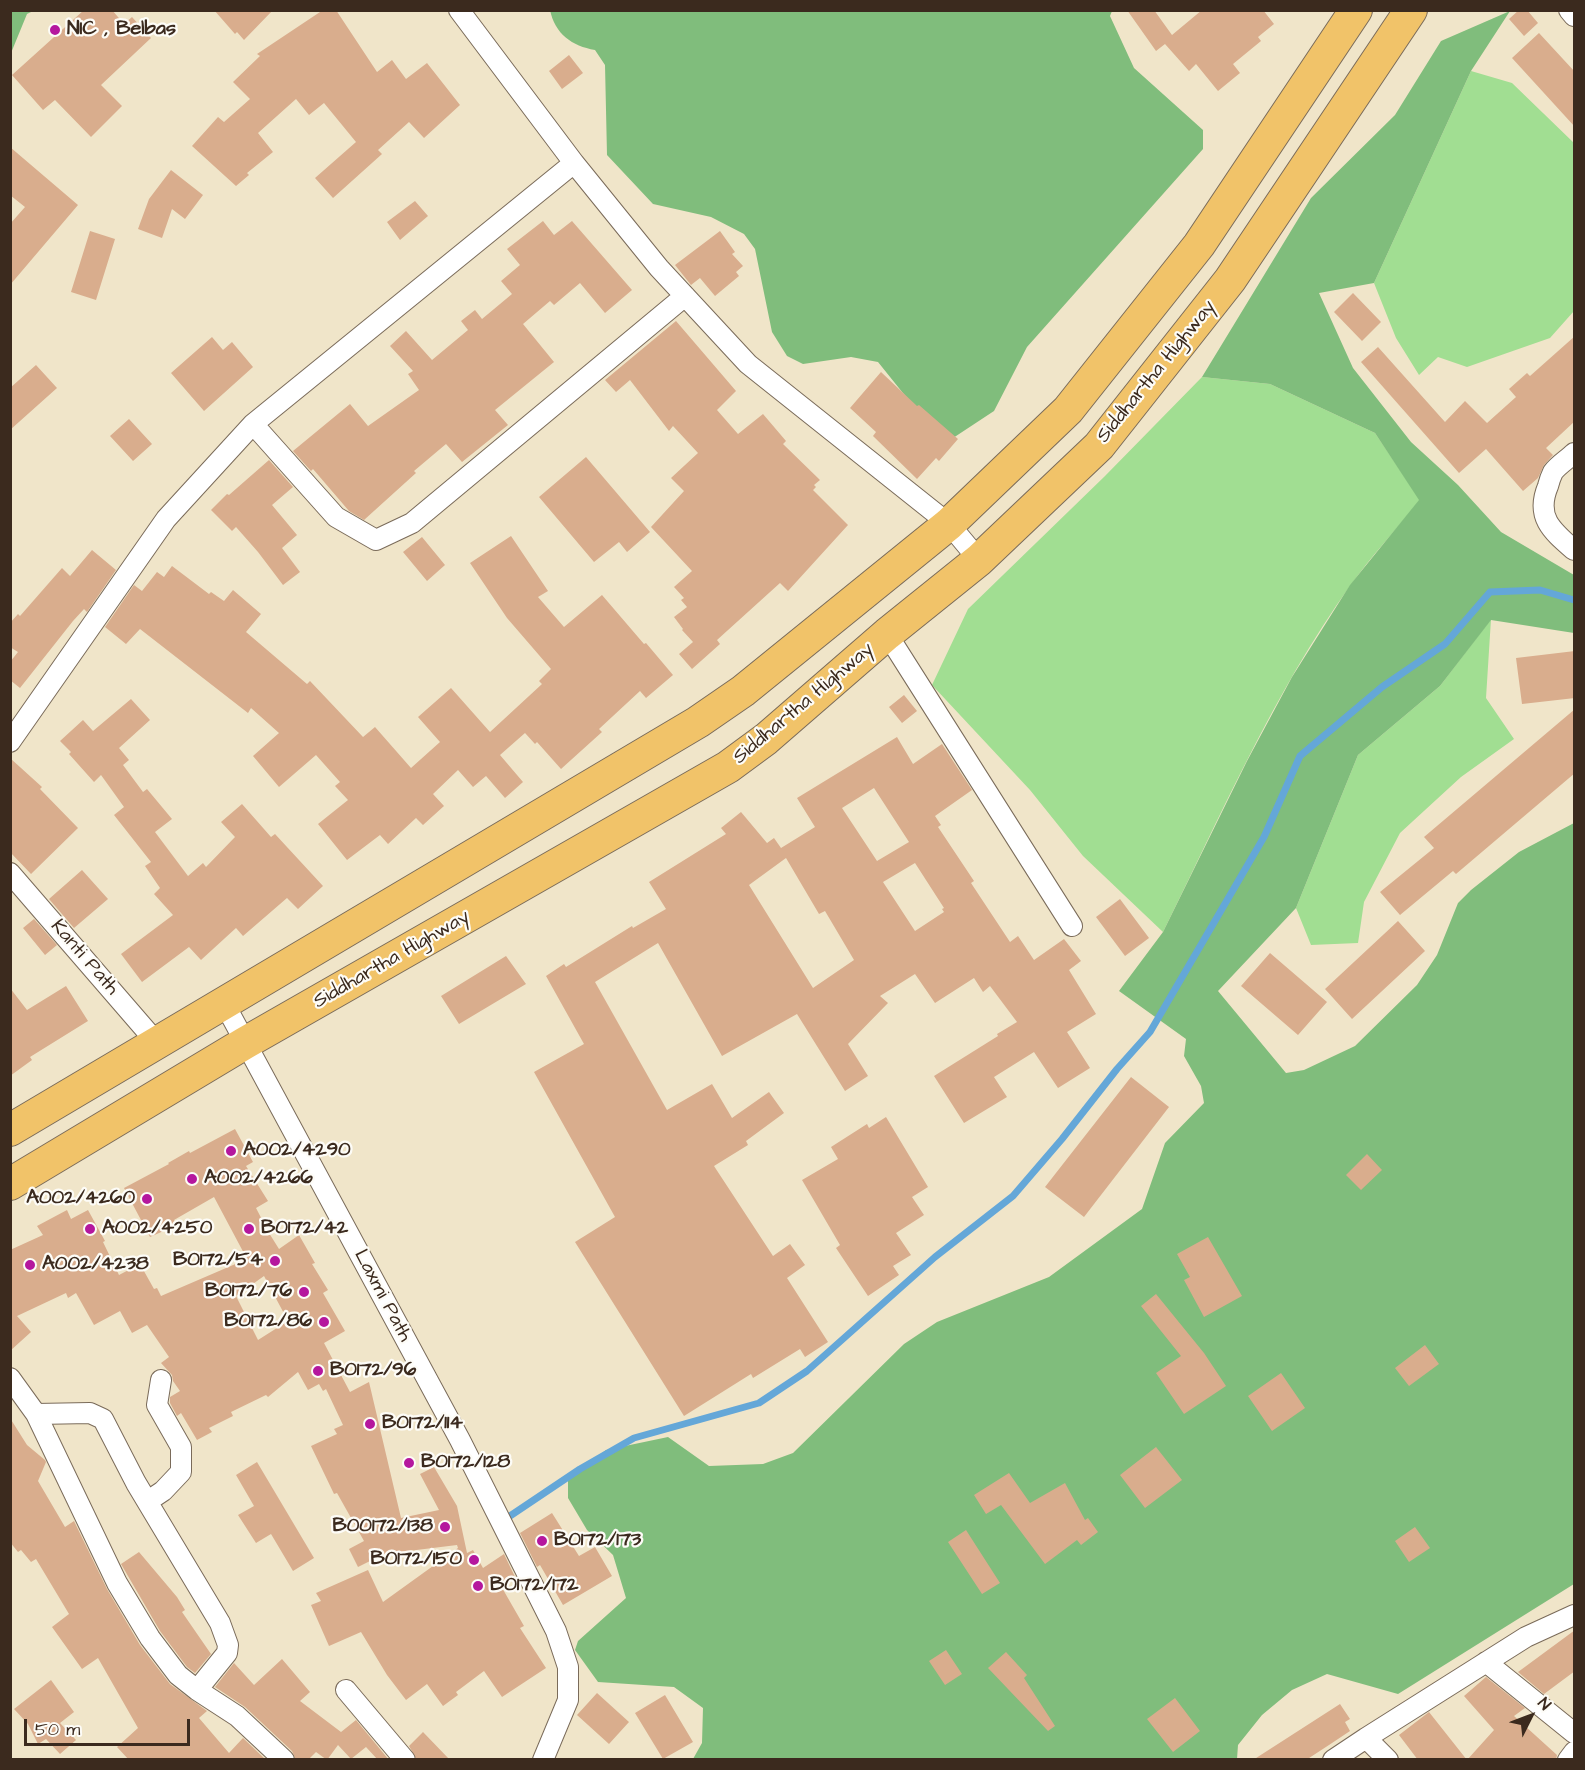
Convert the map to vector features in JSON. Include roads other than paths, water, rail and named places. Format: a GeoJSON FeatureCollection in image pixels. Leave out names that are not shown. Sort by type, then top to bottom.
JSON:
{"type":"FeatureCollection","features":[{"type":"Feature","properties":{"kind":"highway"},"geometry":{"type":"LineString","coordinates":[[10,1130],[698,722],[742,691],[949,524],[1068,410],[1170,282],[1199,245],[1356,10]]}},
{"type":"Feature","properties":{"kind":"highway","name":"Siddhartha Highway"},"geometry":{"type":"LineString","coordinates":[[10,1184],[245,1043],[728,767],[766,739],[887,634],[979,560],[1099,446],[1230,280],[1411,10]]}},
{"type":"Feature","properties":{"kind":"street"},"geometry":{"type":"LineString","coordinates":[[459,10],[574,163],[659,268],[748,364],[949,524],[979,560]]}},
{"type":"Feature","properties":{"kind":"street"},"geometry":{"type":"LineString","coordinates":[[1569,10],[1575,16]]}},
{"type":"Feature","properties":{"kind":"street"},"geometry":{"type":"LineString","coordinates":[[10,742],[166,519],[253,424],[574,163]]}},
{"type":"Feature","properties":{"kind":"street"},"geometry":{"type":"LineString","coordinates":[[253,424],[336,517],[375,540],[412,523],[685,296]]}},
{"type":"Feature","properties":{"kind":"street"},"geometry":{"type":"LineString","coordinates":[[1575,453],[1553,472],[1543,506],[1545,518],[1555,534],[1575,550]]}},
{"type":"Feature","properties":{"kind":"street"},"geometry":{"type":"LineString","coordinates":[[887,634],[1072,926]]}},
{"type":"Feature","properties":{"kind":"street","name":"Kanti Path"},"geometry":{"type":"LineString","coordinates":[[10,873],[157,1043]]}},
{"type":"Feature","properties":{"kind":"street","name":"Laxmi Path"},"geometry":{"type":"LineString","coordinates":[[224,1003],[460,1440],[556,1631],[568,1667],[568,1700],[543,1760]]}},
{"type":"Feature","properties":{"kind":"street"},"geometry":{"type":"LineString","coordinates":[[10,1378],[36,1414],[117,1582],[150,1638],[178,1675],[237,1716],[284,1760]]}},
{"type":"Feature","properties":{"kind":"street"},"geometry":{"type":"LineString","coordinates":[[148,1502],[163,1491],[181,1472],[181,1447],[157,1405],[161,1380]]}},
{"type":"Feature","properties":{"kind":"street"},"geometry":{"type":"LineString","coordinates":[[36,1414],[90,1413],[103,1419],[136,1483],[220,1623],[228,1645],[227,1653],[197,1690]]}},
{"type":"Feature","properties":{"kind":"street"},"geometry":{"type":"LineString","coordinates":[[1333,1760],[1526,1637],[1575,1615]]}},
{"type":"Feature","properties":{"kind":"street"},"geometry":{"type":"LineString","coordinates":[[1486,1662],[1575,1733]]}},
{"type":"Feature","properties":{"kind":"street"},"geometry":{"type":"LineString","coordinates":[[346,1690],[405,1760]]}},
{"type":"Feature","properties":{"kind":"street"},"geometry":{"type":"LineString","coordinates":[[1366,1738],[1388,1760]]}},
{"type":"Feature","properties":{"kind":"street"},"geometry":{"type":"LineString","coordinates":[[1568,1760],[1575,1752]]}},
{"type":"Feature","properties":{"kind":"waterway"},"geometry":{"type":"LineString","coordinates":[[504,1520],[580,1469],[634,1438],[759,1403],[807,1371],[935,1257],[1013,1196],[1150,1032],[1264,837],[1300,756],[1382,687],[1445,644],[1490,592],[1540,590],[1574,600]]}},
{"type":"Feature","properties":{"kind":"place","name":"NIC , Belbas"},"geometry":{"type":"Point","coordinates":[55,30]}},
{"type":"Feature","properties":{"kind":"place","name":"A002/4290"},"geometry":{"type":"Point","coordinates":[231,1151]}},
{"type":"Feature","properties":{"kind":"place","name":"A002/4266"},"geometry":{"type":"Point","coordinates":[192,1179]}},
{"type":"Feature","properties":{"kind":"place","name":"A002/4260"},"geometry":{"type":"Point","coordinates":[147,1199]}},
{"type":"Feature","properties":{"kind":"place","name":"A002/4250"},"geometry":{"type":"Point","coordinates":[90,1229]}},
{"type":"Feature","properties":{"kind":"place","name":"B0172/42"},"geometry":{"type":"Point","coordinates":[249,1229]}},
{"type":"Feature","properties":{"kind":"place","name":"B0172/54"},"geometry":{"type":"Point","coordinates":[275,1261]}},
{"type":"Feature","properties":{"kind":"place","name":"A002/4238"},"geometry":{"type":"Point","coordinates":[30,1265]}},
{"type":"Feature","properties":{"kind":"place","name":"B0172/76"},"geometry":{"type":"Point","coordinates":[304,1292]}},
{"type":"Feature","properties":{"kind":"place","name":"B0172/86"},"geometry":{"type":"Point","coordinates":[324,1322]}},
{"type":"Feature","properties":{"kind":"place","name":"B0172/96"},"geometry":{"type":"Point","coordinates":[318,1371]}},
{"type":"Feature","properties":{"kind":"place","name":"B0172/114"},"geometry":{"type":"Point","coordinates":[370,1424]}},
{"type":"Feature","properties":{"kind":"place","name":"B0172/128"},"geometry":{"type":"Point","coordinates":[409,1463]}},
{"type":"Feature","properties":{"kind":"place","name":"B00172/138"},"geometry":{"type":"Point","coordinates":[445,1527]}},
{"type":"Feature","properties":{"kind":"place","name":"B0172/173"},"geometry":{"type":"Point","coordinates":[542,1541]}},
{"type":"Feature","properties":{"kind":"place","name":"B0172/150"},"geometry":{"type":"Point","coordinates":[474,1560]}},
{"type":"Feature","properties":{"kind":"place","name":"B0172/172"},"geometry":{"type":"Point","coordinates":[478,1586]}}]}
